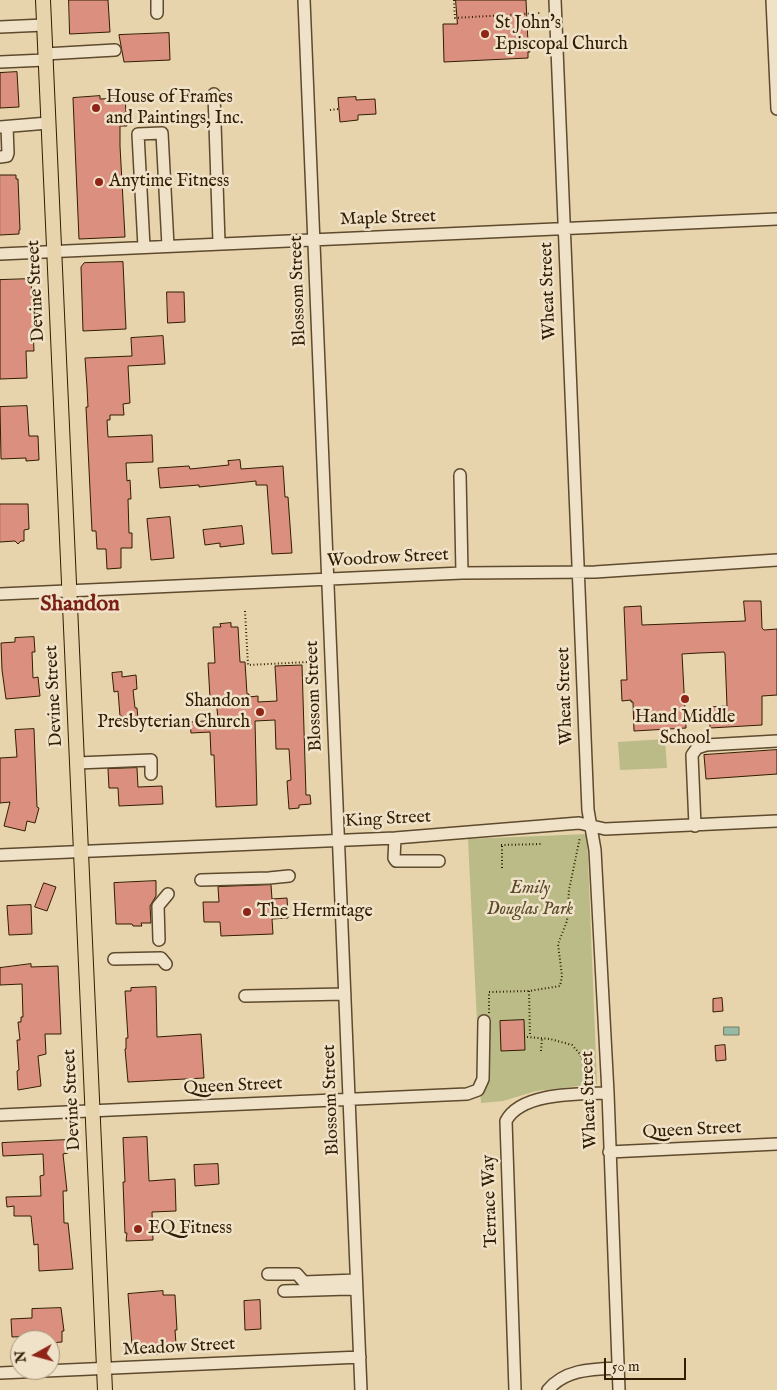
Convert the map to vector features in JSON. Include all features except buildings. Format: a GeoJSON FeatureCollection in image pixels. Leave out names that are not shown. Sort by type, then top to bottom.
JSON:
{"type":"FeatureCollection","features":[{"type":"Feature","properties":{"kind":"main road","name":"Devine Street"},"geometry":{"type":"LineString","coordinates":[[43,0],[105,1390]]}},
{"type":"Feature","properties":{"kind":"street"},"geometry":{"type":"LineString","coordinates":[[157,0],[157,13]]}},
{"type":"Feature","properties":{"kind":"street","name":"Blossom Street"},"geometry":{"type":"LineString","coordinates":[[304,0],[361,1390]]}},
{"type":"Feature","properties":{"kind":"street","name":"Wheat Street"},"geometry":{"type":"LineString","coordinates":[[555,0],[588,810],[595,850],[608,1093],[618,1390]]}},
{"type":"Feature","properties":{"kind":"street"},"geometry":{"type":"LineString","coordinates":[[772,0],[777,110]]}},
{"type":"Feature","properties":{"kind":"street"},"geometry":{"type":"LineString","coordinates":[[0,27],[44,25]]}},
{"type":"Feature","properties":{"kind":"street"},"geometry":{"type":"LineString","coordinates":[[0,62],[115,50]]}},
{"type":"Feature","properties":{"kind":"street"},"geometry":{"type":"LineString","coordinates":[[214,94],[219,244]]}},
{"type":"Feature","properties":{"kind":"street"},"geometry":{"type":"LineString","coordinates":[[0,157],[7,156],[8,153],[3,127],[48,123]]}},
{"type":"Feature","properties":{"kind":"street"},"geometry":{"type":"LineString","coordinates":[[144,247],[138,134],[162,134],[168,246]]}},
{"type":"Feature","properties":{"kind":"street","name":"Maple Street"},"geometry":{"type":"LineString","coordinates":[[0,254],[777,219]]}},
{"type":"Feature","properties":{"kind":"street"},"geometry":{"type":"LineString","coordinates":[[460,475],[462,573]]}},
{"type":"Feature","properties":{"kind":"street","name":"Woodrow Street"},"geometry":{"type":"LineString","coordinates":[[0,594],[462,573],[579,573],[777,560]]}},
{"type":"Feature","properties":{"kind":"street"},"geometry":{"type":"LineString","coordinates":[[695,826],[692,755],[697,748],[706,745],[777,740]]}},
{"type":"Feature","properties":{"kind":"street"},"geometry":{"type":"LineString","coordinates":[[77,763],[151,760],[151,774]]}},
{"type":"Feature","properties":{"kind":"street","name":"King Street"},"geometry":{"type":"LineString","coordinates":[[0,855],[395,838],[579,823],[605,829],[777,821]]}},
{"type":"Feature","properties":{"kind":"street"},"geometry":{"type":"LineString","coordinates":[[395,838],[394,858],[396,861],[439,861]]}},
{"type":"Feature","properties":{"kind":"street"},"geometry":{"type":"LineString","coordinates":[[201,880],[289,876]]}},
{"type":"Feature","properties":{"kind":"street"},"geometry":{"type":"LineString","coordinates":[[159,940],[158,906],[168,894]]}},
{"type":"Feature","properties":{"kind":"street"},"geometry":{"type":"LineString","coordinates":[[114,959],[160,958],[166,964]]}},
{"type":"Feature","properties":{"kind":"street"},"geometry":{"type":"LineString","coordinates":[[245,996],[345,994]]}},
{"type":"Feature","properties":{"kind":"street","name":"Queen Street"},"geometry":{"type":"LineString","coordinates":[[0,1115],[467,1094],[478,1090],[483,1079],[487,1018]]}},
{"type":"Feature","properties":{"kind":"street","name":"Terrace Way"},"geometry":{"type":"LineString","coordinates":[[516,1390],[506,1121],[513,1111],[536,1101],[561,1095],[608,1093]]}},
{"type":"Feature","properties":{"kind":"street","name":"Queen Street"},"geometry":{"type":"LineString","coordinates":[[609,1152],[777,1144]]}},
{"type":"Feature","properties":{"kind":"street"},"geometry":{"type":"LineString","coordinates":[[268,1274],[297,1274],[304,1282],[357,1285]]}},
{"type":"Feature","properties":{"kind":"street"},"geometry":{"type":"LineString","coordinates":[[284,1291],[348,1289],[357,1285]]}},
{"type":"Feature","properties":{"kind":"street","name":"Meadow Street"},"geometry":{"type":"LineString","coordinates":[[0,1374],[360,1357]]}},
{"type":"Feature","properties":{"kind":"street"},"geometry":{"type":"LineString","coordinates":[[548,1390],[556,1382],[570,1374],[589,1370],[618,1368]]}},
{"type":"Feature","properties":{"kind":"path"},"geometry":{"type":"LineString","coordinates":[[454,0],[455,18],[540,13]]}},
{"type":"Feature","properties":{"kind":"path"},"geometry":{"type":"LineString","coordinates":[[330,110],[339,109]]}},
{"type":"Feature","properties":{"kind":"path"},"geometry":{"type":"LineString","coordinates":[[245,610],[248,665],[309,662]]}},
{"type":"Feature","properties":{"kind":"path"},"geometry":{"type":"LineString","coordinates":[[487,1018],[489,992],[529,991],[560,986],[562,983],[558,944],[567,921],[569,890],[580,837]]}},
{"type":"Feature","properties":{"kind":"path"},"geometry":{"type":"LineString","coordinates":[[501,839],[502,868]]}},
{"type":"Feature","properties":{"kind":"path"},"geometry":{"type":"LineString","coordinates":[[502,845],[542,844]]}},
{"type":"Feature","properties":{"kind":"path"},"geometry":{"type":"LineString","coordinates":[[529,991],[530,1036]]}},
{"type":"Feature","properties":{"kind":"path"},"geometry":{"type":"LineString","coordinates":[[527,1036],[569,1043],[580,1054],[587,1071],[595,1082]]}},
{"type":"Feature","properties":{"kind":"path"},"geometry":{"type":"LineString","coordinates":[[541,1051],[542,1038]]}},
{"type":"Feature","properties":{"kind":"path"},"geometry":{"type":"LineString","coordinates":[[580,1054],[594,1052]]}},
{"type":"Feature","properties":{"kind":"green space"},"geometry":{"type":"Polygon","coordinates":[[[665,739],[667,768],[620,770],[618,742],[665,739]]]}},
{"type":"Feature","properties":{"kind":"green space","name":"Emily Douglas Park"},"geometry":{"type":"Polygon","coordinates":[[[587,834],[597,1084],[536,1091],[503,1101],[481,1103],[468,839],[587,834]]]}},
{"type":"Feature","properties":{"kind":"shaded area"},"geometry":{"type":"Polygon","coordinates":[[[724,1027],[739,1027],[739,1035],[724,1035],[724,1027]]]}},
{"type":"Feature","properties":{"kind":"place","name":"St John's Episcopal Church"},"geometry":{"type":"Point","coordinates":[485,34]}},
{"type":"Feature","properties":{"kind":"place","name":"House of Frames and Paintings, Inc."},"geometry":{"type":"Point","coordinates":[96,108]}},
{"type":"Feature","properties":{"kind":"place","name":"Anytime Fitness"},"geometry":{"type":"Point","coordinates":[99,182]}},
{"type":"Feature","properties":{"kind":"place","name":"Hand Middle School"},"geometry":{"type":"Point","coordinates":[685,699]}},
{"type":"Feature","properties":{"kind":"place","name":"Shandon Presbyterian Church"},"geometry":{"type":"Point","coordinates":[260,712]}},
{"type":"Feature","properties":{"kind":"place","name":"The Hermitage"},"geometry":{"type":"Point","coordinates":[247,912]}},
{"type":"Feature","properties":{"kind":"place","name":"EQ Fitness"},"geometry":{"type":"Point","coordinates":[138,1229]}},
{"type":"Feature","properties":{"kind":"district","name":"Shandon"},"geometry":{"type":"Point","coordinates":[80,605]}}]}
